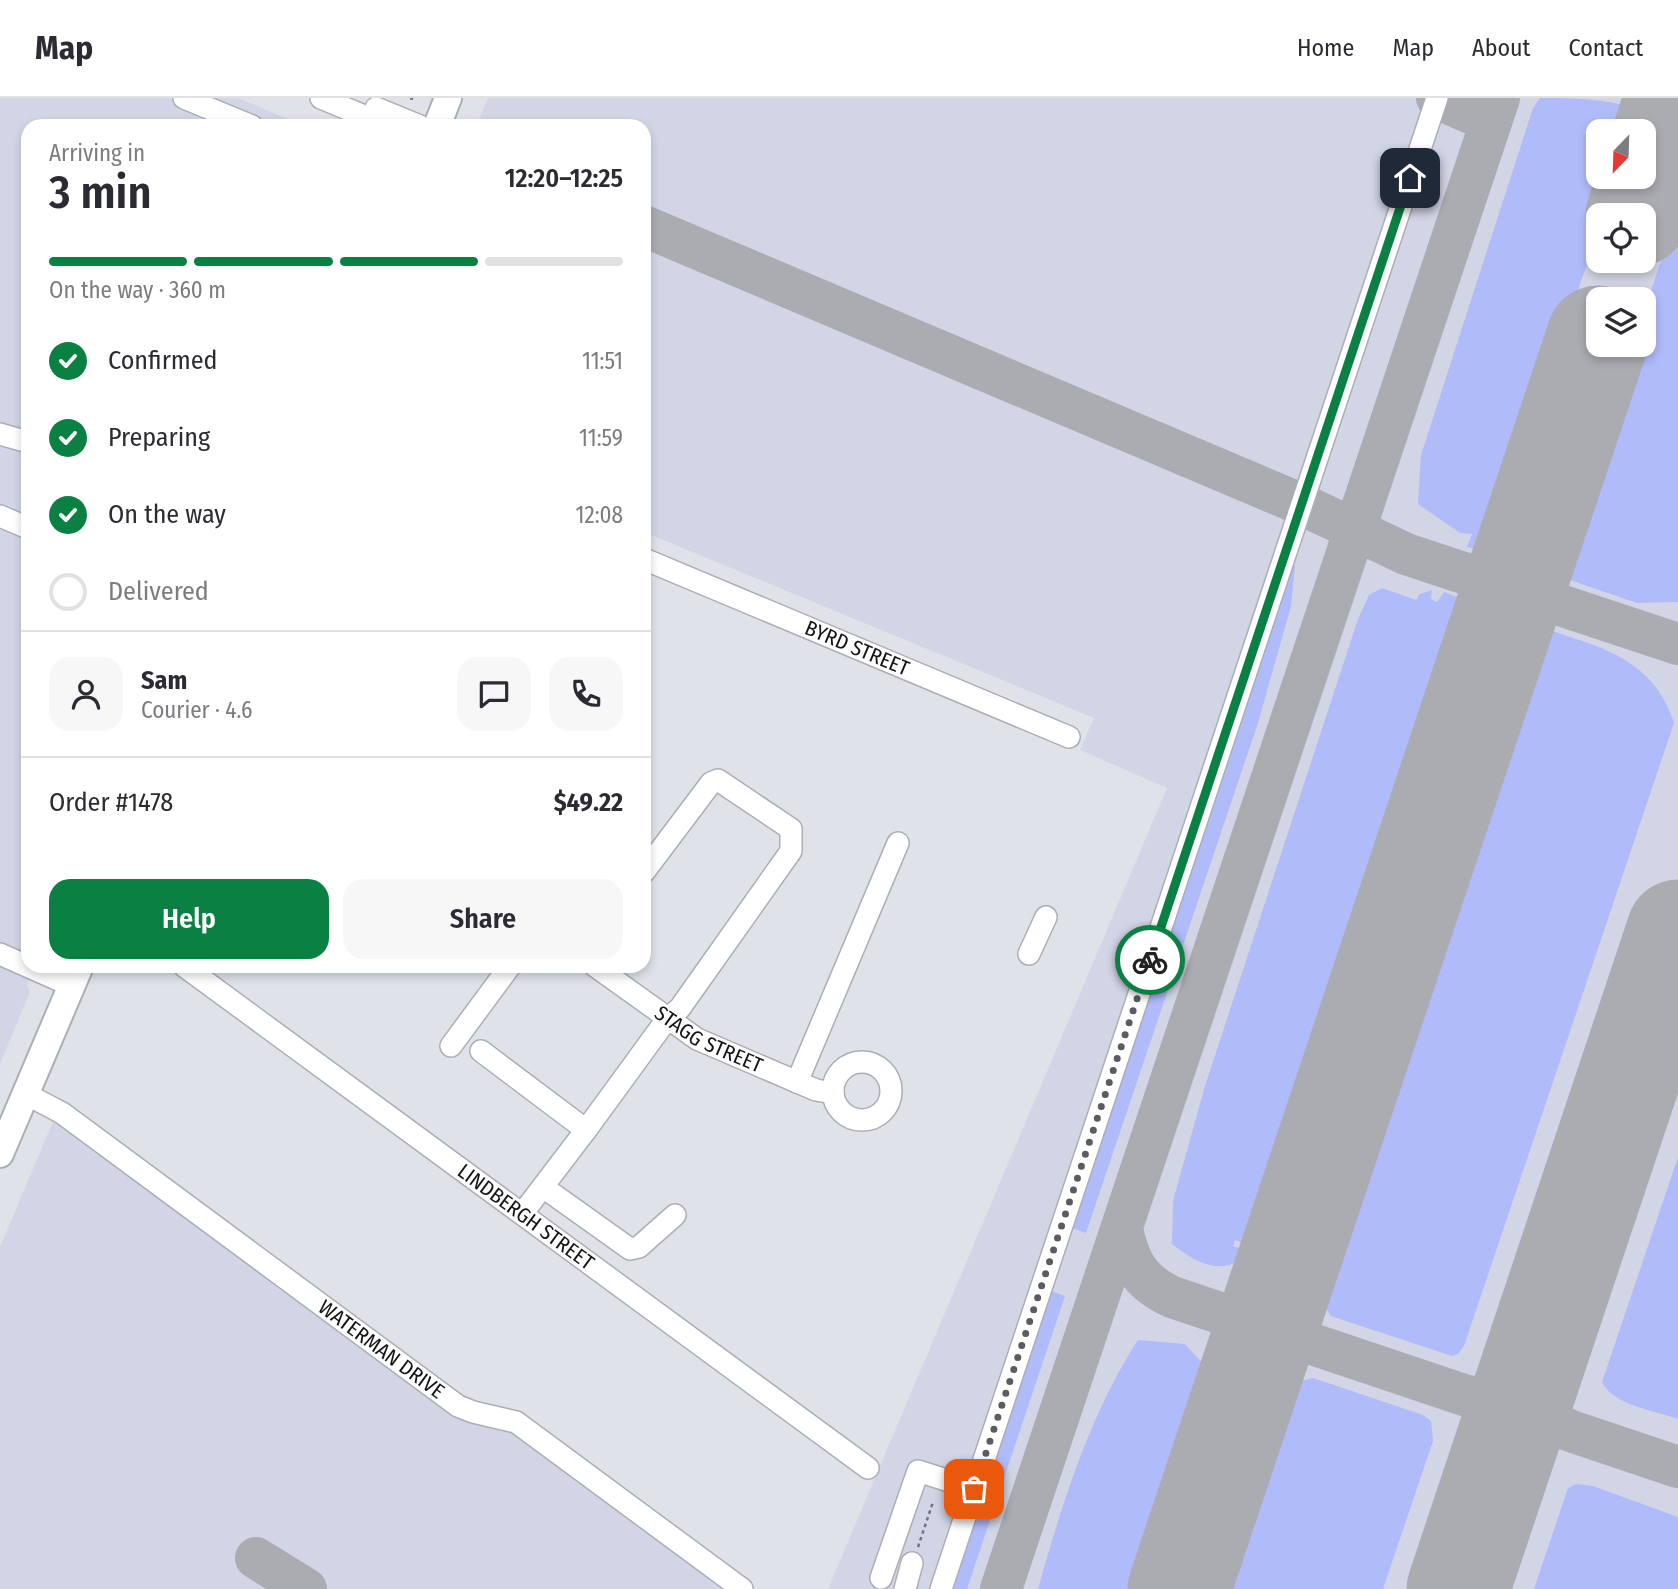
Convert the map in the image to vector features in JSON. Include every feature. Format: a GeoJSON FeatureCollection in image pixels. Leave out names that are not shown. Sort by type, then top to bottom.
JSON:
{"type":"FeatureCollection","features":[{"type":"Feature","properties":{"kind":"main road"},"geometry":{"type":"LineString","coordinates":[[440,119],[449,98]]}},
{"type":"Feature","properties":{"kind":"main road"},"geometry":{"type":"LineString","coordinates":[[0,1154],[76,976]]}},
{"type":"Feature","properties":{"kind":"street"},"geometry":{"type":"LineString","coordinates":[[184,98],[235,119]]}},
{"type":"Feature","properties":{"kind":"street"},"geometry":{"type":"LineString","coordinates":[[354,98],[404,119]]}},
{"type":"Feature","properties":{"kind":"street"},"geometry":{"type":"LineString","coordinates":[[941,1589],[1437,98]]}},
{"type":"Feature","properties":{"kind":"street"},"geometry":{"type":"LineString","coordinates":[[327,99],[372,119]]}},
{"type":"Feature","properties":{"kind":"street"},"geometry":{"type":"LineString","coordinates":[[0,434],[21,440]]}},
{"type":"Feature","properties":{"kind":"street"},"geometry":{"type":"LineString","coordinates":[[0,516],[21,525]]}},
{"type":"Feature","properties":{"kind":"street","name":"BYRD STREET"},"geometry":{"type":"LineString","coordinates":[[651,562],[1069,737]]}},
{"type":"Feature","properties":{"kind":"street"},"geometry":{"type":"LineString","coordinates":[[522,1214],[667,1019],[680,1007],[791,851],[791,829],[718,780],[711,783],[651,863]]}},
{"type":"Feature","properties":{"kind":"street"},"geometry":{"type":"LineString","coordinates":[[797,1082],[898,844]]}},
{"type":"Feature","properties":{"kind":"street"},"geometry":{"type":"LineString","coordinates":[[1030,954],[1046,917]]}},
{"type":"Feature","properties":{"kind":"street"},"geometry":{"type":"LineString","coordinates":[[0,954],[21,960]]}},
{"type":"Feature","properties":{"kind":"street","name":"LINDBERGH STREET"},"geometry":{"type":"LineString","coordinates":[[194,973],[868,1468]]}},
{"type":"Feature","properties":{"kind":"street"},"geometry":{"type":"LineString","coordinates":[[452,1046],[505,973]]}},
{"type":"Feature","properties":{"kind":"street","name":"STAGG STREET"},"geometry":{"type":"LineString","coordinates":[[605,973],[667,1019],[713,1047],[797,1082],[833,1093]]}},
{"type":"Feature","properties":{"kind":"street"},"geometry":{"type":"LineString","coordinates":[[481,1051],[586,1130]]}},
{"type":"Feature","properties":{"kind":"street","name":"WATERMAN DRIVE"},"geometry":{"type":"LineString","coordinates":[[26,1094],[55,1108],[458,1405],[473,1412],[516,1422],[742,1589]]}},
{"type":"Feature","properties":{"kind":"street"},"geometry":{"type":"LineString","coordinates":[[543,1187],[622,1247],[630,1249],[639,1247],[675,1215]]}},
{"type":"Feature","properties":{"kind":"street"},"geometry":{"type":"LineString","coordinates":[[881,1578],[918,1471],[974,1489]]}},
{"type":"Feature","properties":{"kind":"street"},"geometry":{"type":"LineString","coordinates":[[905,1589],[912,1563]]}},
{"type":"Feature","properties":{"kind":"path"},"geometry":{"type":"LineString","coordinates":[[912,1563],[933,1502]]}},
{"type":"Feature","properties":{"kind":"shaded area"},"geometry":{"type":"Polygon","coordinates":[[[0,98],[238,98],[288,119],[21,119],[21,973],[32,973],[27,985],[30,992],[0,1064],[0,98]]]}},
{"type":"Feature","properties":{"kind":"shaded area"},"geometry":{"type":"Polygon","coordinates":[[[488,98],[1678,98],[1678,1589],[828,1589],[1167,788],[1080,750],[1094,718],[651,535],[651,119],[479,119],[488,98]]]}},
{"type":"Feature","properties":{"kind":"shaded area"},"geometry":{"type":"Polygon","coordinates":[[[1540,98],[1578,99],[1619,104],[1637,113],[1635,119],[1586,119],[1586,189],[1612,189],[1607,203],[1586,203],[1586,267],[1496,534],[1486,533],[1478,550],[1467,547],[1472,534],[1460,533],[1418,504],[1421,455],[1533,108],[1540,98]]]}},
{"type":"Feature","properties":{"kind":"shaded area"},"geometry":{"type":"Polygon","coordinates":[[[1678,211],[1678,602],[1637,603],[1555,575],[1629,357],[1656,357],[1656,287],[1652,287],[1678,211]]]}},
{"type":"Feature","properties":{"kind":"shaded area"},"geometry":{"type":"Polygon","coordinates":[[[1293,565],[1291,606],[1258,723],[1086,1233],[1072,1228],[1293,565]]]}},
{"type":"Feature","properties":{"kind":"shaded area"},"geometry":{"type":"Polygon","coordinates":[[[1382,588],[1416,600],[1420,594],[1432,590],[1431,599],[1437,602],[1444,592],[1457,597],[1458,617],[1465,621],[1258,1248],[1235,1240],[1233,1246],[1250,1252],[1231,1265],[1211,1265],[1191,1257],[1172,1244],[1173,1201],[1205,1086],[1358,619],[1369,595],[1382,588]]]}},
{"type":"Feature","properties":{"kind":"shaded area"},"geometry":{"type":"Polygon","coordinates":[[[1539,629],[1553,631],[1609,651],[1637,668],[1659,691],[1674,723],[1464,1346],[1458,1354],[1452,1356],[1331,1316],[1322,1302],[1321,1277],[1539,629]]]}},
{"type":"Feature","properties":{"kind":"shaded area"},"geometry":{"type":"Polygon","coordinates":[[[54,1119],[506,1427],[728,1589],[0,1589],[0,1247],[54,1119]]]}},
{"type":"Feature","properties":{"kind":"shaded area"},"geometry":{"type":"Polygon","coordinates":[[[1678,1157],[1678,1419],[1625,1402],[1607,1390],[1602,1382],[1678,1157]]]}},
{"type":"Feature","properties":{"kind":"shaded area"},"geometry":{"type":"Polygon","coordinates":[[[1050,1291],[1065,1296],[967,1589],[952,1589],[1050,1291]]]}},
{"type":"Feature","properties":{"kind":"shaded area"},"geometry":{"type":"Polygon","coordinates":[[[1138,1340],[1185,1344],[1204,1365],[1206,1384],[1211,1387],[1143,1589],[1038,1589],[1079,1460],[1106,1398],[1138,1340]]]}},
{"type":"Feature","properties":{"kind":"shaded area"},"geometry":{"type":"Polygon","coordinates":[[[1313,1378],[1423,1415],[1431,1421],[1433,1441],[1383,1589],[1217,1589],[1280,1402],[1296,1382],[1313,1378]]]}},
{"type":"Feature","properties":{"kind":"shaded area"},"geometry":{"type":"Polygon","coordinates":[[[1576,1484],[1593,1486],[1678,1517],[1678,1589],[1534,1589],[1568,1488],[1576,1484]]]}},
{"type":"Feature","properties":{"kind":"taxiway"},"geometry":{"type":"LineString","coordinates":[[1437,98],[1491,122]]}},
{"type":"Feature","properties":{"kind":"taxiway"},"geometry":{"type":"LineString","coordinates":[[1001,1589],[1499,98]]}},
{"type":"Feature","properties":{"kind":"taxiway"},"geometry":{"type":"LineString","coordinates":[[1669,98],[1670,115]]}},
{"type":"Feature","properties":{"kind":"taxiway"},"geometry":{"type":"LineString","coordinates":[[651,229],[1303,505],[1406,554],[1678,644]]}},
{"type":"Feature","properties":{"kind":"taxiway"},"geometry":{"type":"LineString","coordinates":[[1472,577],[1496,574],[1513,564],[1536,527]]}},
{"type":"Feature","properties":{"kind":"taxiway"},"geometry":{"type":"LineString","coordinates":[[1492,658],[1513,617],[1530,607],[1556,605]]}},
{"type":"Feature","properties":{"kind":"taxiway"},"geometry":{"type":"LineString","coordinates":[[1122,1229],[1132,1262],[1144,1278],[1172,1297],[1678,1467]]}},
{"type":"Feature","properties":{"kind":"taxiway"},"geometry":{"type":"LineString","coordinates":[[1280,1289],[1280,1320],[1288,1331],[1302,1341]]}},
{"type":"Feature","properties":{"kind":"taxiway"},"geometry":{"type":"LineString","coordinates":[[1234,1318],[1247,1329],[1253,1341],[1252,1372]]}},
{"type":"Feature","properties":{"kind":"taxiway"},"geometry":{"type":"LineString","coordinates":[[1467,1396],[1489,1397],[1506,1391],[1521,1379],[1534,1362]]}},
{"type":"Feature","properties":{"kind":"taxiway"},"geometry":{"type":"LineString","coordinates":[[1497,1471],[1517,1443],[1533,1432],[1554,1428],[1567,1429]]}},
{"type":"Feature","properties":{"kind":"taxiway"},"geometry":{"type":"LineString","coordinates":[[256,1558],[306,1589]]}},
{"type":"Feature","properties":{"kind":"runway"},"geometry":{"type":"LineString","coordinates":[[1641,203],[1676,98]]}},
{"type":"Feature","properties":{"kind":"runway"},"geometry":{"type":"LineString","coordinates":[[1179,1589],[1591,357]]}},
{"type":"Feature","properties":{"kind":"runway"},"geometry":{"type":"LineString","coordinates":[[1458,1589],[1678,931]]}},
{"type":"Feature","properties":{"kind":"way so far"},"geometry":{"type":"LineString","coordinates":[[974,1489],[1150,960]]}},
{"type":"Feature","properties":{"kind":"route"},"geometry":{"type":"LineString","coordinates":[[1150,960],[1410,178]]}}]}
